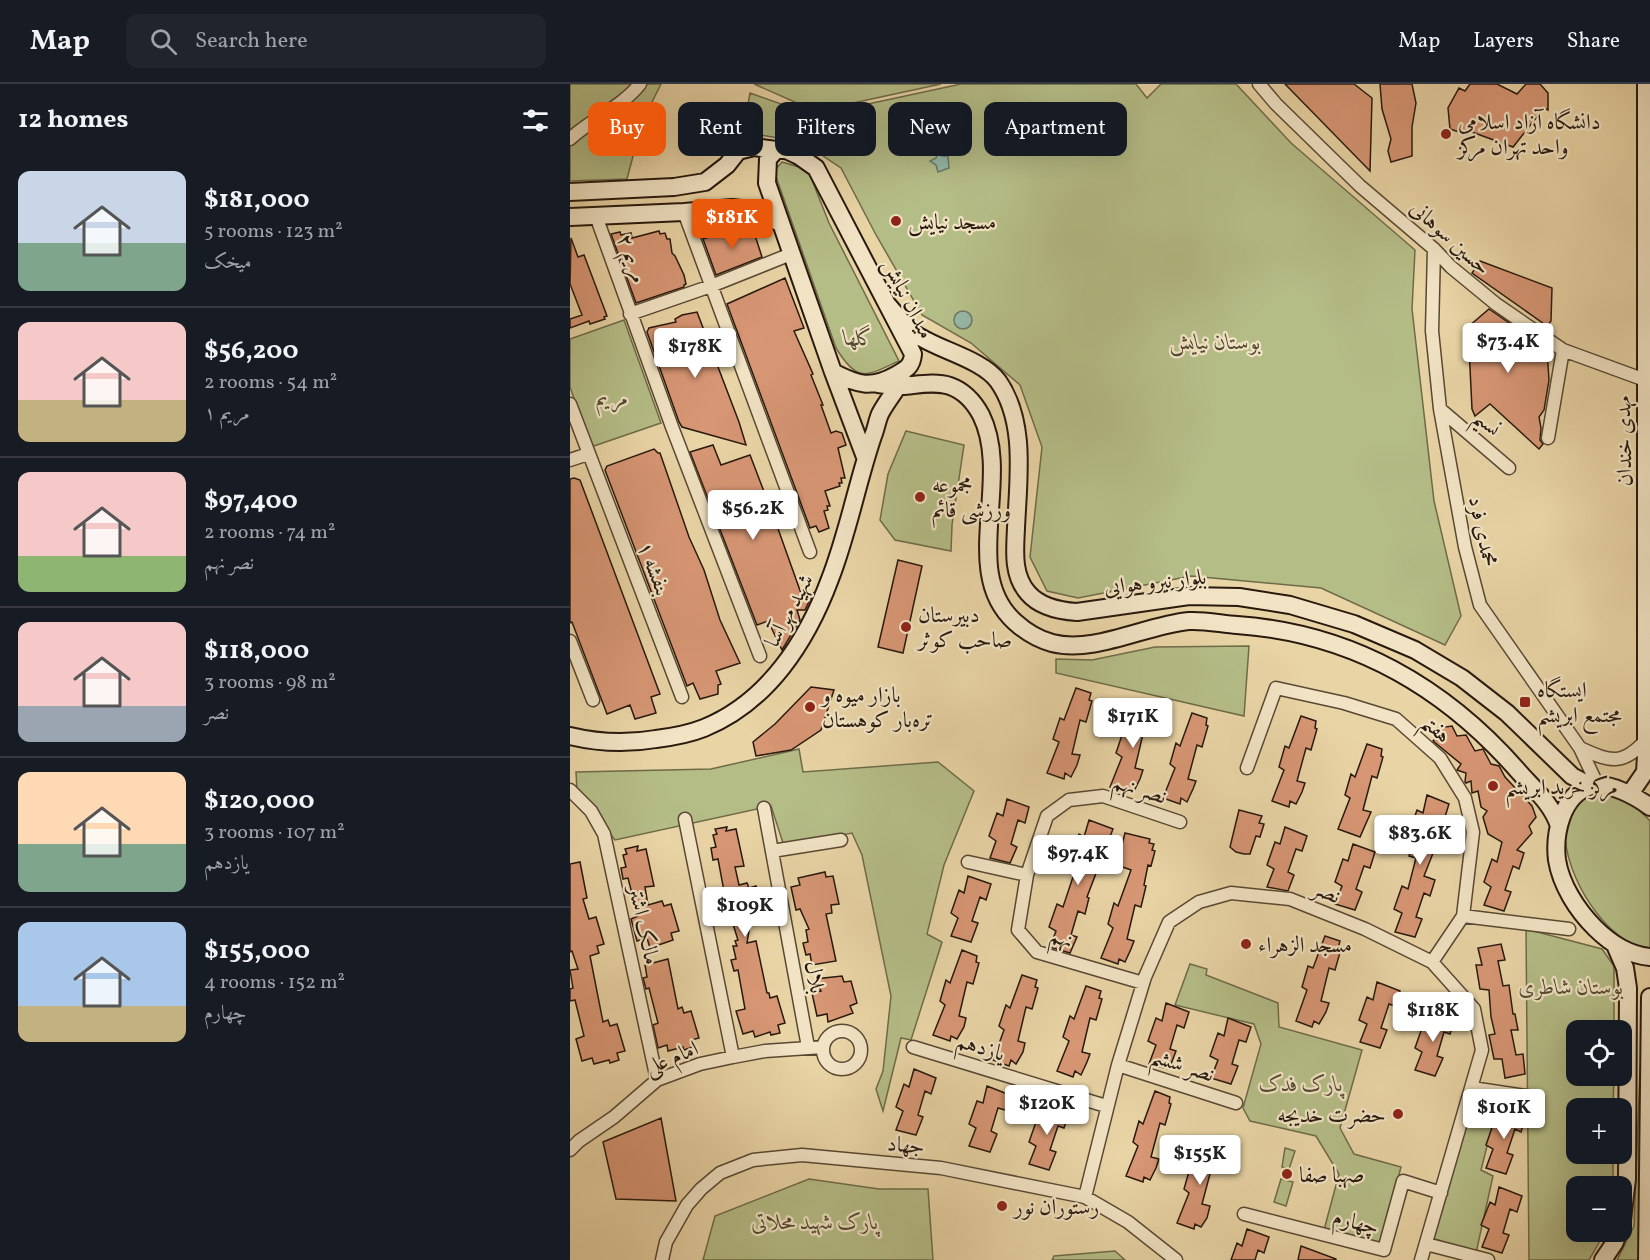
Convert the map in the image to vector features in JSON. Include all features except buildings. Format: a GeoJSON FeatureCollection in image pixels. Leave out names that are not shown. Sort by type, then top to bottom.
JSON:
{"type":"FeatureCollection","features":[{"type":"Feature","properties":{"kind":"main road","name":"مهدی خندان"},"geometry":{"type":"LineString","coordinates":[[1630,794],[1645,772],[1648,710],[1645,380],[1646,84]]}},
{"type":"Feature","properties":{"kind":"main road","name":"میدان نیایش"},"geometry":{"type":"LineString","coordinates":[[570,192],[674,187],[705,182],[727,165],[738,151],[754,147],[775,150]]}},
{"type":"Feature","properties":{"kind":"main road"},"geometry":{"type":"LineString","coordinates":[[775,151],[768,159],[767,183],[833,372],[866,458]]}},
{"type":"Feature","properties":{"kind":"main road","name":"میدان نیایش"},"geometry":{"type":"LineString","coordinates":[[800,156],[816,168],[914,354],[912,363],[906,369],[878,384]]}},
{"type":"Feature","properties":{"kind":"main road"},"geometry":{"type":"LineString","coordinates":[[570,217],[732,208],[760,211],[781,224]]}},
{"type":"Feature","properties":{"kind":"main road","name":"بلوار نیرو هوایی"},"geometry":{"type":"LineString","coordinates":[[887,304],[914,333],[972,361],[997,380],[1012,410],[1018,439],[1016,568],[1027,593],[1042,604],[1060,610],[1077,612],[1189,596],[1239,597],[1290,605],[1354,624],[1414,650],[1462,678],[1507,713],[1572,776],[1595,786],[1630,794],[1650,807]]}},
{"type":"Feature","properties":{"kind":"main road","name":"شهید مهرآسا"},"geometry":{"type":"LineString","coordinates":[[570,736],[616,743],[670,737],[694,731],[732,714],[769,682],[790,658],[804,637],[826,589],[880,414],[906,369]]}},
{"type":"Feature","properties":{"kind":"main road"},"geometry":{"type":"LineString","coordinates":[[833,372],[850,381],[878,384]]}},
{"type":"Feature","properties":{"kind":"main road","name":"بلوار نیرو هوایی"},"geometry":{"type":"LineString","coordinates":[[878,384],[949,385],[963,392],[978,409],[992,453],[989,579],[1003,611],[1030,634],[1050,642],[1070,645],[1095,642],[1190,621],[1267,627],[1351,649],[1394,669],[1432,692],[1466,718],[1497,746],[1550,807],[1559,826]]}},
{"type":"Feature","properties":{"kind":"main road"},"geometry":{"type":"LineString","coordinates":[[1595,786],[1569,802],[1559,826],[1557,861],[1576,906],[1588,921],[1615,945],[1635,954],[1650,957]]}},
{"type":"Feature","properties":{"kind":"main road"},"geometry":{"type":"LineString","coordinates":[[1615,945],[1625,968],[1628,1009],[1627,1176]]}},
{"type":"Feature","properties":{"kind":"main road"},"geometry":{"type":"LineString","coordinates":[[1628,1009],[1638,1004],[1649,1003],[1647,1260]]}},
{"type":"Feature","properties":{"kind":"main road"},"geometry":{"type":"LineString","coordinates":[[1603,1260],[1615,1242]]}},
{"type":"Feature","properties":{"kind":"street"},"geometry":{"type":"LineString","coordinates":[[570,139],[583,127],[633,93],[640,84]]}},
{"type":"Feature","properties":{"kind":"street","name":"حسین سوهانی"},"geometry":{"type":"LineString","coordinates":[[1259,84],[1276,104],[1360,186],[1496,304],[1563,350],[1645,380]]}},
{"type":"Feature","properties":{"kind":"street"},"geometry":{"type":"LineString","coordinates":[[684,212],[810,552]]}},
{"type":"Feature","properties":{"kind":"street","name":"مریم ۲"},"geometry":{"type":"LineString","coordinates":[[596,216],[630,314],[760,656]]}},
{"type":"Feature","properties":{"kind":"street","name":"محمدی فرد"},"geometry":{"type":"LineString","coordinates":[[1434,249],[1432,331],[1440,409],[1465,547],[1480,605],[1580,748],[1595,786]]}},
{"type":"Feature","properties":{"kind":"street"},"geometry":{"type":"LineString","coordinates":[[630,314],[711,286],[791,254]]}},
{"type":"Feature","properties":{"kind":"street"},"geometry":{"type":"LineString","coordinates":[[1548,438],[1563,350]]}},
{"type":"Feature","properties":{"kind":"street","name":"بنفشه ۱"},"geometry":{"type":"LineString","coordinates":[[570,404],[682,698]]}},
{"type":"Feature","properties":{"kind":"street","name":"نسیم"},"geometry":{"type":"LineString","coordinates":[[1440,409],[1509,468]]}},
{"type":"Feature","properties":{"kind":"street"},"geometry":{"type":"LineString","coordinates":[[570,460],[588,454]]}},
{"type":"Feature","properties":{"kind":"street"},"geometry":{"type":"LineString","coordinates":[[570,641],[593,700]]}},
{"type":"Feature","properties":{"kind":"street","name":"هفتم"},"geometry":{"type":"LineString","coordinates":[[1247,768],[1276,688],[1344,703],[1395,719],[1440,758],[1465,798],[1473,832],[1463,916],[1432,962]]}},
{"type":"Feature","properties":{"kind":"street"},"geometry":{"type":"LineString","coordinates":[[1580,748],[1605,760],[1613,761],[1634,753],[1646,740]]}},
{"type":"Feature","properties":{"kind":"street","name":"مالک اشتر"},"geometry":{"type":"LineString","coordinates":[[570,790],[591,811],[604,834],[657,1080]]}},
{"type":"Feature","properties":{"kind":"street","name":"نصر نهم"},"geometry":{"type":"LineString","coordinates":[[1027,875],[1047,816],[1069,800],[1103,796],[1180,822]]}},
{"type":"Feature","properties":{"kind":"street","name":"بلال"},"geometry":{"type":"LineString","coordinates":[[764,808],[808,1047]]}},
{"type":"Feature","properties":{"kind":"street"},"geometry":{"type":"LineString","coordinates":[[685,819],[733,1057]]}},
{"type":"Feature","properties":{"kind":"street"},"geometry":{"type":"LineString","coordinates":[[772,851],[842,840]]}},
{"type":"Feature","properties":{"kind":"street"},"geometry":{"type":"LineString","coordinates":[[968,862],[1027,875]]}},
{"type":"Feature","properties":{"kind":"street","name":"نهم"},"geometry":{"type":"LineString","coordinates":[[1027,875],[1018,930],[1037,952],[1143,983]]}},
{"type":"Feature","properties":{"kind":"street","name":"نصر"},"geometry":{"type":"LineString","coordinates":[[1084,1197],[1106,1106],[1143,983],[1169,922],[1199,902],[1231,893],[1290,899],[1365,929],[1432,962],[1474,1009],[1482,1050],[1421,1260]]}},
{"type":"Feature","properties":{"kind":"street"},"geometry":{"type":"LineString","coordinates":[[1463,916],[1569,929]]}},
{"type":"Feature","properties":{"kind":"street","name":"امام علی"},"geometry":{"type":"LineString","coordinates":[[573,1144],[614,1117],[657,1080],[700,1064],[733,1057],[823,1047]]}},
{"type":"Feature","properties":{"kind":"street","name":"یازدهم"},"geometry":{"type":"LineString","coordinates":[[913,1047],[1106,1106]]}},
{"type":"Feature","properties":{"kind":"street","name":"نصر ششم"},"geometry":{"type":"LineString","coordinates":[[1118,1065],[1236,1103]]}},
{"type":"Feature","properties":{"kind":"street"},"geometry":{"type":"LineString","coordinates":[[1472,1088],[1533,1097]]}},
{"type":"Feature","properties":{"kind":"street","name":"جهاد"},"geometry":{"type":"LineString","coordinates":[[662,1260],[666,1242],[687,1205],[720,1173],[753,1160],[802,1155],[941,1168],[1084,1197],[1128,1222],[1176,1260]]}},
{"type":"Feature","properties":{"kind":"street","name":"چهارم"},"geometry":{"type":"LineString","coordinates":[[1244,1214],[1384,1250],[1403,1181],[1441,1192]]}},
{"type":"Feature","properties":{"kind":"street"},"geometry":{"type":"LineString","coordinates":[[1426,1244],[1488,1260]]}},
{"type":"Feature","properties":{"kind":"green space"},"geometry":{"type":"Polygon","coordinates":[[[570,84],[661,84],[652,102],[588,102],[588,156],[633,156],[627,179],[570,181],[570,84]]]}},
{"type":"Feature","properties":{"kind":"green space"},"geometry":{"type":"Polygon","coordinates":[[[754,84],[941,84],[858,102],[795,102],[754,84]]]}},
{"type":"Feature","properties":{"kind":"green space","name":"بوستان نیایش"},"geometry":{"type":"Polygon","coordinates":[[[961,84],[1136,84],[1147,98],[1161,84],[1236,84],[1291,143],[1415,250],[1412,309],[1434,501],[1461,616],[1445,645],[1321,588],[1191,576],[1078,598],[1047,591],[1030,557],[1042,447],[1020,385],[971,343],[922,315],[841,168],[823,156],[876,156],[876,102],[961,84]]]}},
{"type":"Feature","properties":{"kind":"green space","name":"بوستان نیایش"},"geometry":{"type":"Polygon","coordinates":[[[750,93],[775,102],[775,137],[763,135],[763,102],[748,102],[750,93]]]}},
{"type":"Feature","properties":{"kind":"green space","name":"گلها"},"geometry":{"type":"Polygon","coordinates":[[[782,162],[799,167],[810,175],[829,223],[899,361],[863,374],[850,367],[836,348],[774,171],[782,162]]]}},
{"type":"Feature","properties":{"kind":"green space","name":"مریم"},"geometry":{"type":"Polygon","coordinates":[[[624,320],[661,423],[591,447],[570,387],[570,339],[624,320]]]}},
{"type":"Feature","properties":{"kind":"green space","name":"مجموعه ورزشی قائم"},"geometry":{"type":"Polygon","coordinates":[[[906,431],[964,445],[952,525],[951,551],[895,540],[880,520],[888,474],[906,431]]]}},
{"type":"Feature","properties":{"kind":"green space"},"geometry":{"type":"Polygon","coordinates":[[[1249,646],[1244,716],[1056,673],[1056,659],[1092,660],[1155,647],[1249,646]]]}},
{"type":"Feature","properties":{"kind":"green space"},"geometry":{"type":"Polygon","coordinates":[[[799,749],[803,772],[938,762],[974,791],[944,865],[927,934],[942,942],[911,1040],[901,1038],[883,1111],[876,1089],[883,1071],[891,996],[862,855],[852,833],[784,846],[771,806],[615,840],[577,790],[576,772],[711,769],[799,749]]]}},
{"type":"Feature","properties":{"kind":"green space"},"geometry":{"type":"Polygon","coordinates":[[[1598,793],[1627,802],[1650,821],[1650,948],[1634,944],[1618,935],[1604,921],[1591,905],[1572,867],[1567,849],[1565,832],[1567,826],[1578,803],[1598,793]]]}},
{"type":"Feature","properties":{"kind":"green space","name":"بوستان شاطری"},"geometry":{"type":"Polygon","coordinates":[[[1526,929],[1602,949],[1614,966],[1614,1020],[1566,1020],[1566,1086],[1614,1086],[1613,1098],[1566,1098],[1566,1164],[1613,1164],[1613,1176],[1566,1176],[1566,1242],[1599,1242],[1589,1260],[1529,1260],[1526,929]]]}},
{"type":"Feature","properties":{"kind":"green space","name":"پارک فدک"},"geometry":{"type":"Polygon","coordinates":[[[1190,964],[1207,969],[1206,975],[1278,1003],[1279,1027],[1362,1050],[1340,1128],[1354,1154],[1401,1167],[1380,1246],[1324,1230],[1339,1174],[1316,1136],[1250,1121],[1243,1108],[1261,1044],[1254,1024],[1175,1005],[1190,964]]]}},
{"type":"Feature","properties":{"kind":"green space"},"geometry":{"type":"Polygon","coordinates":[[[1640,1069],[1640,1260],[1617,1260],[1626,1242],[1632,1242],[1640,1069]]]}},
{"type":"Feature","properties":{"kind":"green space"},"geometry":{"type":"Polygon","coordinates":[[[1473,1102],[1497,1106],[1481,1170],[1493,1176],[1476,1253],[1432,1238],[1473,1102]]]}},
{"type":"Feature","properties":{"kind":"green space"},"geometry":{"type":"Polygon","coordinates":[[[1285,1148],[1295,1151],[1289,1169],[1282,1167],[1285,1148]]]}},
{"type":"Feature","properties":{"kind":"green space","name":"پارک شهید محلاتی"},"geometry":{"type":"Polygon","coordinates":[[[809,1179],[879,1189],[928,1189],[933,1260],[703,1260],[715,1216],[809,1179]]]}},
{"type":"Feature","properties":{"kind":"green space"},"geometry":{"type":"Polygon","coordinates":[[[1281,1179],[1293,1182],[1286,1206],[1274,1202],[1281,1179]]]}},
{"type":"Feature","properties":{"kind":"green space"},"geometry":{"type":"Polygon","coordinates":[[[1115,1251],[1125,1260],[1052,1260],[1054,1256],[1115,1251]]]}},
{"type":"Feature","properties":{"kind":"shaded area"},"geometry":{"type":"Polygon","coordinates":[[[937,156],[948,156],[949,168],[938,172],[936,165],[930,161],[937,156]]]}},
{"type":"Feature","properties":{"kind":"shaded area"},"geometry":{"type":"Polygon","coordinates":[[[963,311],[969,314],[972,320],[969,326],[963,329],[957,326],[954,320],[957,314],[963,311]]]}},
{"type":"Feature","properties":{"kind":"place","name":"دانشگاه آزاد اسلامی واحد تهران مرکز"},"geometry":{"type":"Point","coordinates":[1446,134]}},
{"type":"Feature","properties":{"kind":"place","name":"مسجد نیایش"},"geometry":{"type":"Point","coordinates":[896,221]}},
{"type":"Feature","properties":{"kind":"place","name":"مجموعه ورزشی قائم"},"geometry":{"type":"Point","coordinates":[920,497]}},
{"type":"Feature","properties":{"kind":"place","name":"دبيرستان صاحب كوثر"},"geometry":{"type":"Point","coordinates":[906,627]}},
{"type":"Feature","properties":{"kind":"place","name":"ایستگاه مجتمع ابریشم"},"geometry":{"type":"Point","coordinates":[1525,702]}},
{"type":"Feature","properties":{"kind":"place","name":"بازار میوه و تره‌بار کوهستان"},"geometry":{"type":"Point","coordinates":[810,707]}},
{"type":"Feature","properties":{"kind":"place","name":"مرکز خرید ابریشم"},"geometry":{"type":"Point","coordinates":[1493,786]}},
{"type":"Feature","properties":{"kind":"place","name":"مسجد الزهراء"},"geometry":{"type":"Point","coordinates":[1246,944]}},
{"type":"Feature","properties":{"kind":"place","name":"حضرت خدیجه"},"geometry":{"type":"Point","coordinates":[1398,1114]}},
{"type":"Feature","properties":{"kind":"place","name":"صهبا صفا"},"geometry":{"type":"Point","coordinates":[1287,1174]}},
{"type":"Feature","properties":{"kind":"place","name":"رستوران نور"},"geometry":{"type":"Point","coordinates":[1002,1206]}}]}
